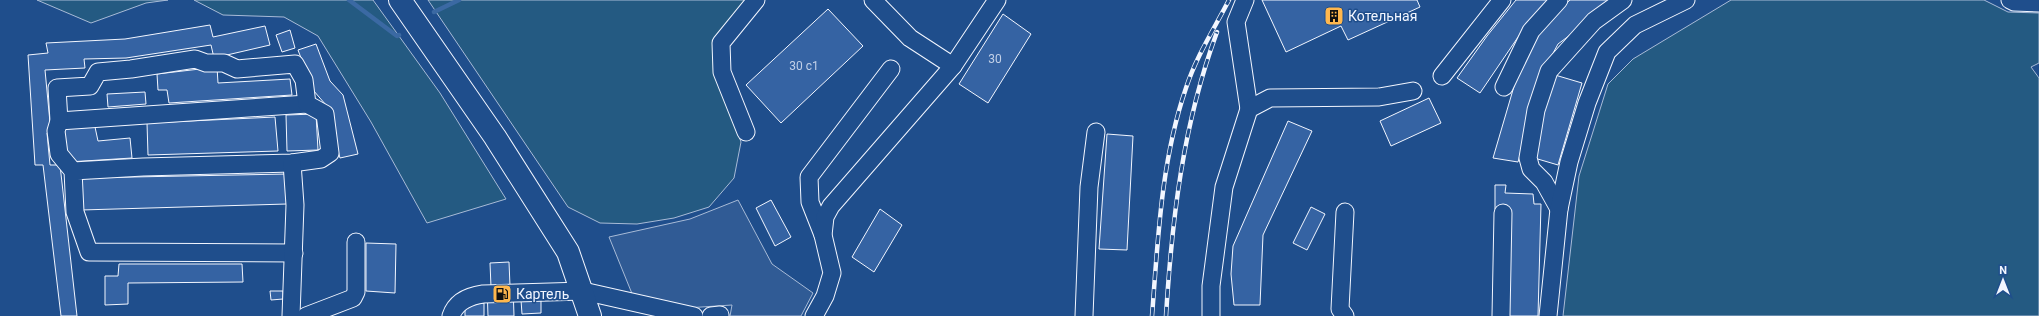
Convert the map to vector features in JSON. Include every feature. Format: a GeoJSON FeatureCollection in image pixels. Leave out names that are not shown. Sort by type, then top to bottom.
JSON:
{"type":"FeatureCollection","features":[{"type":"Feature","properties":{"kind":"main road"},"geometry":{"type":"LineString","coordinates":[[400,0],[495,137],[568,252],[590,316]]}},
{"type":"Feature","properties":{"kind":"street"},"geometry":{"type":"LineString","coordinates":[[746,132],[722,72],[721,43],[756,0]]}},
{"type":"Feature","properties":{"kind":"street"},"geometry":{"type":"LineString","coordinates":[[872,0],[910,38],[953,66]]}},
{"type":"Feature","properties":{"kind":"street"},"geometry":{"type":"LineString","coordinates":[[823,235],[825,218],[831,206],[953,66],[997,0]]}},
{"type":"Feature","properties":{"kind":"street"},"geometry":{"type":"LineString","coordinates":[[1212,316],[1210,286],[1224,187],[1249,109],[1236,22],[1245,0]]}},
{"type":"Feature","properties":{"kind":"street"},"geometry":{"type":"LineString","coordinates":[[1442,76],[1502,0]]}},
{"type":"Feature","properties":{"kind":"street"},"geometry":{"type":"LineString","coordinates":[[1504,87],[1531,31],[1559,0]]}},
{"type":"Feature","properties":{"kind":"street"},"geometry":{"type":"LineString","coordinates":[[1559,209],[1544,182],[1530,169],[1528,158],[1536,110],[1548,71],[1594,21],[1623,0]]}},
{"type":"Feature","properties":{"kind":"street"},"geometry":{"type":"LineString","coordinates":[[1548,316],[1559,209],[1569,162],[1607,52],[1635,25],[1686,0]]}},
{"type":"Feature","properties":{"kind":"street"},"geometry":{"type":"LineString","coordinates":[[2010,0],[2014,2],[2039,3]]}},
{"type":"Feature","properties":{"kind":"street"},"geometry":{"type":"LineString","coordinates":[[294,252],[89,252],[75,212],[73,171],[59,154],[56,131],[59,121],[57,88],[90,86],[98,72],[131,69],[195,58],[206,63],[224,63],[237,69],[295,64],[304,80],[307,104]]}},
{"type":"Feature","properties":{"kind":"street"},"geometry":{"type":"LineString","coordinates":[[814,316],[825,296],[832,273],[823,235],[810,202],[809,177],[891,69]]}},
{"type":"Feature","properties":{"kind":"street"},"geometry":{"type":"LineString","coordinates":[[1249,109],[1270,98],[1379,97],[1413,90]]}},
{"type":"Feature","properties":{"kind":"street"},"geometry":{"type":"LineString","coordinates":[[59,121],[307,104],[325,114],[330,153],[321,158],[292,163],[143,167],[73,171]]}},
{"type":"Feature","properties":{"kind":"street"},"geometry":{"type":"LineString","coordinates":[[1084,316],[1089,186],[1096,132]]}},
{"type":"Feature","properties":{"kind":"street"},"geometry":{"type":"LineString","coordinates":[[291,316],[295,205],[292,163]]}},
{"type":"Feature","properties":{"kind":"street"},"geometry":{"type":"LineString","coordinates":[[1344,316],[1340,309],[1345,212]]}},
{"type":"Feature","properties":{"kind":"street"},"geometry":{"type":"LineString","coordinates":[[1500,316],[1502,213]]}},
{"type":"Feature","properties":{"kind":"street"},"geometry":{"type":"LineString","coordinates":[[306,316],[353,298],[356,292],[356,242]]}},
{"type":"Feature","properties":{"kind":"street"},"geometry":{"type":"LineString","coordinates":[[451,315],[458,303],[471,296],[483,294],[582,291],[694,316]]}},
{"type":"Feature","properties":{"kind":"shaded area"},"geometry":{"type":"Polygon","coordinates":[[[37,0],[168,0],[146,3],[91,23],[37,0]]]}},
{"type":"Feature","properties":{"kind":"shaded area"},"geometry":{"type":"Polygon","coordinates":[[[194,0],[373,0],[440,93],[506,199],[427,223],[371,122],[318,36],[284,17],[223,15],[194,0]]]}},
{"type":"Feature","properties":{"kind":"shaded area"},"geometry":{"type":"Polygon","coordinates":[[[428,0],[751,0],[716,71],[741,142],[734,178],[709,207],[674,218],[637,224],[600,223],[568,207],[428,0]]]}},
{"type":"Feature","properties":{"kind":"shaded area"},"geometry":{"type":"Polygon","coordinates":[[[1731,0],[1984,0],[2008,12],[2039,13],[2039,63],[2031,67],[2039,78],[2039,316],[1563,316],[1579,176],[1608,84],[1633,59],[1731,0]]]}},
{"type":"Feature","properties":{"kind":"shaded area"},"geometry":{"type":"Polygon","coordinates":[[[738,200],[772,264],[813,293],[801,316],[730,316],[732,305],[686,308],[635,301],[609,237],[690,219],[738,200]]]}},
{"type":"Feature","properties":{"kind":"building","name":"Котельная"},"geometry":{"type":"Polygon","coordinates":[[[1262,0],[1417,0],[1420,7],[1348,40],[1341,26],[1286,52],[1262,0]]]}},
{"type":"Feature","properties":{"kind":"building"},"geometry":{"type":"Polygon","coordinates":[[[1516,0],[1551,0],[1531,18],[1480,93],[1457,78],[1487,36],[1516,0]]]}},
{"type":"Feature","properties":{"kind":"building"},"geometry":{"type":"Polygon","coordinates":[[[1570,0],[1617,0],[1558,44],[1544,70],[1518,162],[1493,158],[1522,59],[1533,34],[1570,0]]]}},
{"type":"Feature","properties":{"kind":"building"},"geometry":{"type":"Polygon","coordinates":[[[828,9],[863,46],[781,123],[746,85],[828,9]]]}},
{"type":"Feature","properties":{"kind":"building"},"geometry":{"type":"Polygon","coordinates":[[[1003,14],[1031,34],[988,103],[959,84],[1003,14]]]}},
{"type":"Feature","properties":{"kind":"building"},"geometry":{"type":"Polygon","coordinates":[[[210,25],[213,37],[265,26],[270,45],[214,58],[211,45],[126,58],[84,59],[85,68],[45,70],[51,133],[47,133],[50,165],[60,165],[77,316],[61,316],[43,165],[35,165],[28,55],[48,53],[46,43],[125,39],[210,25]]]}},
{"type":"Feature","properties":{"kind":"building"},"geometry":{"type":"Polygon","coordinates":[[[290,30],[295,48],[282,52],[276,35],[290,30]]]}},
{"type":"Feature","properties":{"kind":"building"},"geometry":{"type":"Polygon","coordinates":[[[316,44],[330,81],[343,95],[358,154],[340,158],[326,105],[313,90],[298,50],[316,44]]]}},
{"type":"Feature","properties":{"kind":"building"},"geometry":{"type":"Polygon","coordinates":[[[217,67],[218,83],[290,79],[292,95],[169,103],[167,90],[158,90],[157,74],[217,67]]]}},
{"type":"Feature","properties":{"kind":"building"},"geometry":{"type":"Polygon","coordinates":[[[1555,75],[1582,83],[1558,165],[1531,157],[1555,75]]]}},
{"type":"Feature","properties":{"kind":"building"},"geometry":{"type":"Polygon","coordinates":[[[145,92],[146,104],[108,107],[107,94],[145,92]]]}},
{"type":"Feature","properties":{"kind":"building"},"geometry":{"type":"Polygon","coordinates":[[[1429,98],[1441,123],[1391,146],[1380,121],[1429,98]]]}},
{"type":"Feature","properties":{"kind":"building"},"geometry":{"type":"Polygon","coordinates":[[[316,114],[318,150],[287,151],[286,115],[316,114]]]}},
{"type":"Feature","properties":{"kind":"building"},"geometry":{"type":"Polygon","coordinates":[[[275,117],[278,151],[148,155],[147,123],[275,117]]]}},
{"type":"Feature","properties":{"kind":"building"},"geometry":{"type":"Polygon","coordinates":[[[1288,121],[1312,131],[1263,235],[1260,305],[1234,305],[1231,274],[1233,246],[1288,121]]]}},
{"type":"Feature","properties":{"kind":"building"},"geometry":{"type":"Polygon","coordinates":[[[95,127],[98,141],[130,138],[132,158],[68,162],[59,129],[95,127]]]}},
{"type":"Feature","properties":{"kind":"building"},"geometry":{"type":"Polygon","coordinates":[[[1107,134],[1133,136],[1127,250],[1099,249],[1107,134]]]}},
{"type":"Feature","properties":{"kind":"building"},"geometry":{"type":"Polygon","coordinates":[[[287,174],[287,204],[81,210],[80,178],[287,174]]]}},
{"type":"Feature","properties":{"kind":"building"},"geometry":{"type":"Polygon","coordinates":[[[1495,185],[1506,185],[1505,193],[1533,194],[1534,204],[1541,204],[1538,316],[1508,316],[1510,209],[1495,209],[1495,185]]]}},
{"type":"Feature","properties":{"kind":"building"},"geometry":{"type":"Polygon","coordinates":[[[771,200],[791,237],[775,246],[756,208],[771,200]]]}},
{"type":"Feature","properties":{"kind":"building"},"geometry":{"type":"Polygon","coordinates":[[[1311,207],[1325,214],[1307,250],[1293,243],[1311,207]]]}},
{"type":"Feature","properties":{"kind":"building"},"geometry":{"type":"Polygon","coordinates":[[[880,209],[902,225],[874,272],[852,257],[880,209]]]}},
{"type":"Feature","properties":{"kind":"building"},"geometry":{"type":"Polygon","coordinates":[[[366,243],[396,244],[395,293],[366,291],[366,243]]]}},
{"type":"Feature","properties":{"kind":"building"},"geometry":{"type":"Polygon","coordinates":[[[509,262],[510,286],[491,287],[490,263],[509,262]]]}},
{"type":"Feature","properties":{"kind":"building"},"geometry":{"type":"Polygon","coordinates":[[[119,264],[242,264],[243,282],[128,283],[128,304],[105,305],[105,276],[118,276],[119,264]]]}},
{"type":"Feature","properties":{"kind":"building"},"geometry":{"type":"Polygon","coordinates":[[[513,286],[514,316],[488,316],[487,287],[513,286]]]}},
{"type":"Feature","properties":{"kind":"building"},"geometry":{"type":"Polygon","coordinates":[[[270,291],[283,291],[283,299],[271,300],[270,291]]]}},
{"type":"Feature","properties":{"kind":"building"},"geometry":{"type":"Polygon","coordinates":[[[521,300],[541,300],[541,313],[522,314],[521,300]]]}},
{"type":"Feature","properties":{"kind":"building"},"geometry":{"type":"Polygon","coordinates":[[[484,303],[484,316],[465,316],[465,304],[484,303]]]}},
{"type":"Feature","properties":{"kind":"waterway"},"geometry":{"type":"LineString","coordinates":[[349,0],[397,36],[399,35]]}},
{"type":"Feature","properties":{"kind":"waterway"},"geometry":{"type":"LineString","coordinates":[[434,12],[459,0]]}},
{"type":"Feature","properties":{"kind":"railway"},"geometry":{"type":"LineString","coordinates":[[1152,316],[1162,200],[1171,144],[1190,77],[1229,0]]}},
{"type":"Feature","properties":{"kind":"railway"},"geometry":{"type":"LineString","coordinates":[[1166,316],[1172,243],[1181,172],[1196,101],[1205,67],[1217,32]]}},
{"type":"Feature","properties":{"kind":"place","name":"Котельная"},"geometry":{"type":"Point","coordinates":[1334,16]}},
{"type":"Feature","properties":{"kind":"place","name":"Картель"},"geometry":{"type":"Point","coordinates":[502,294]}}]}
